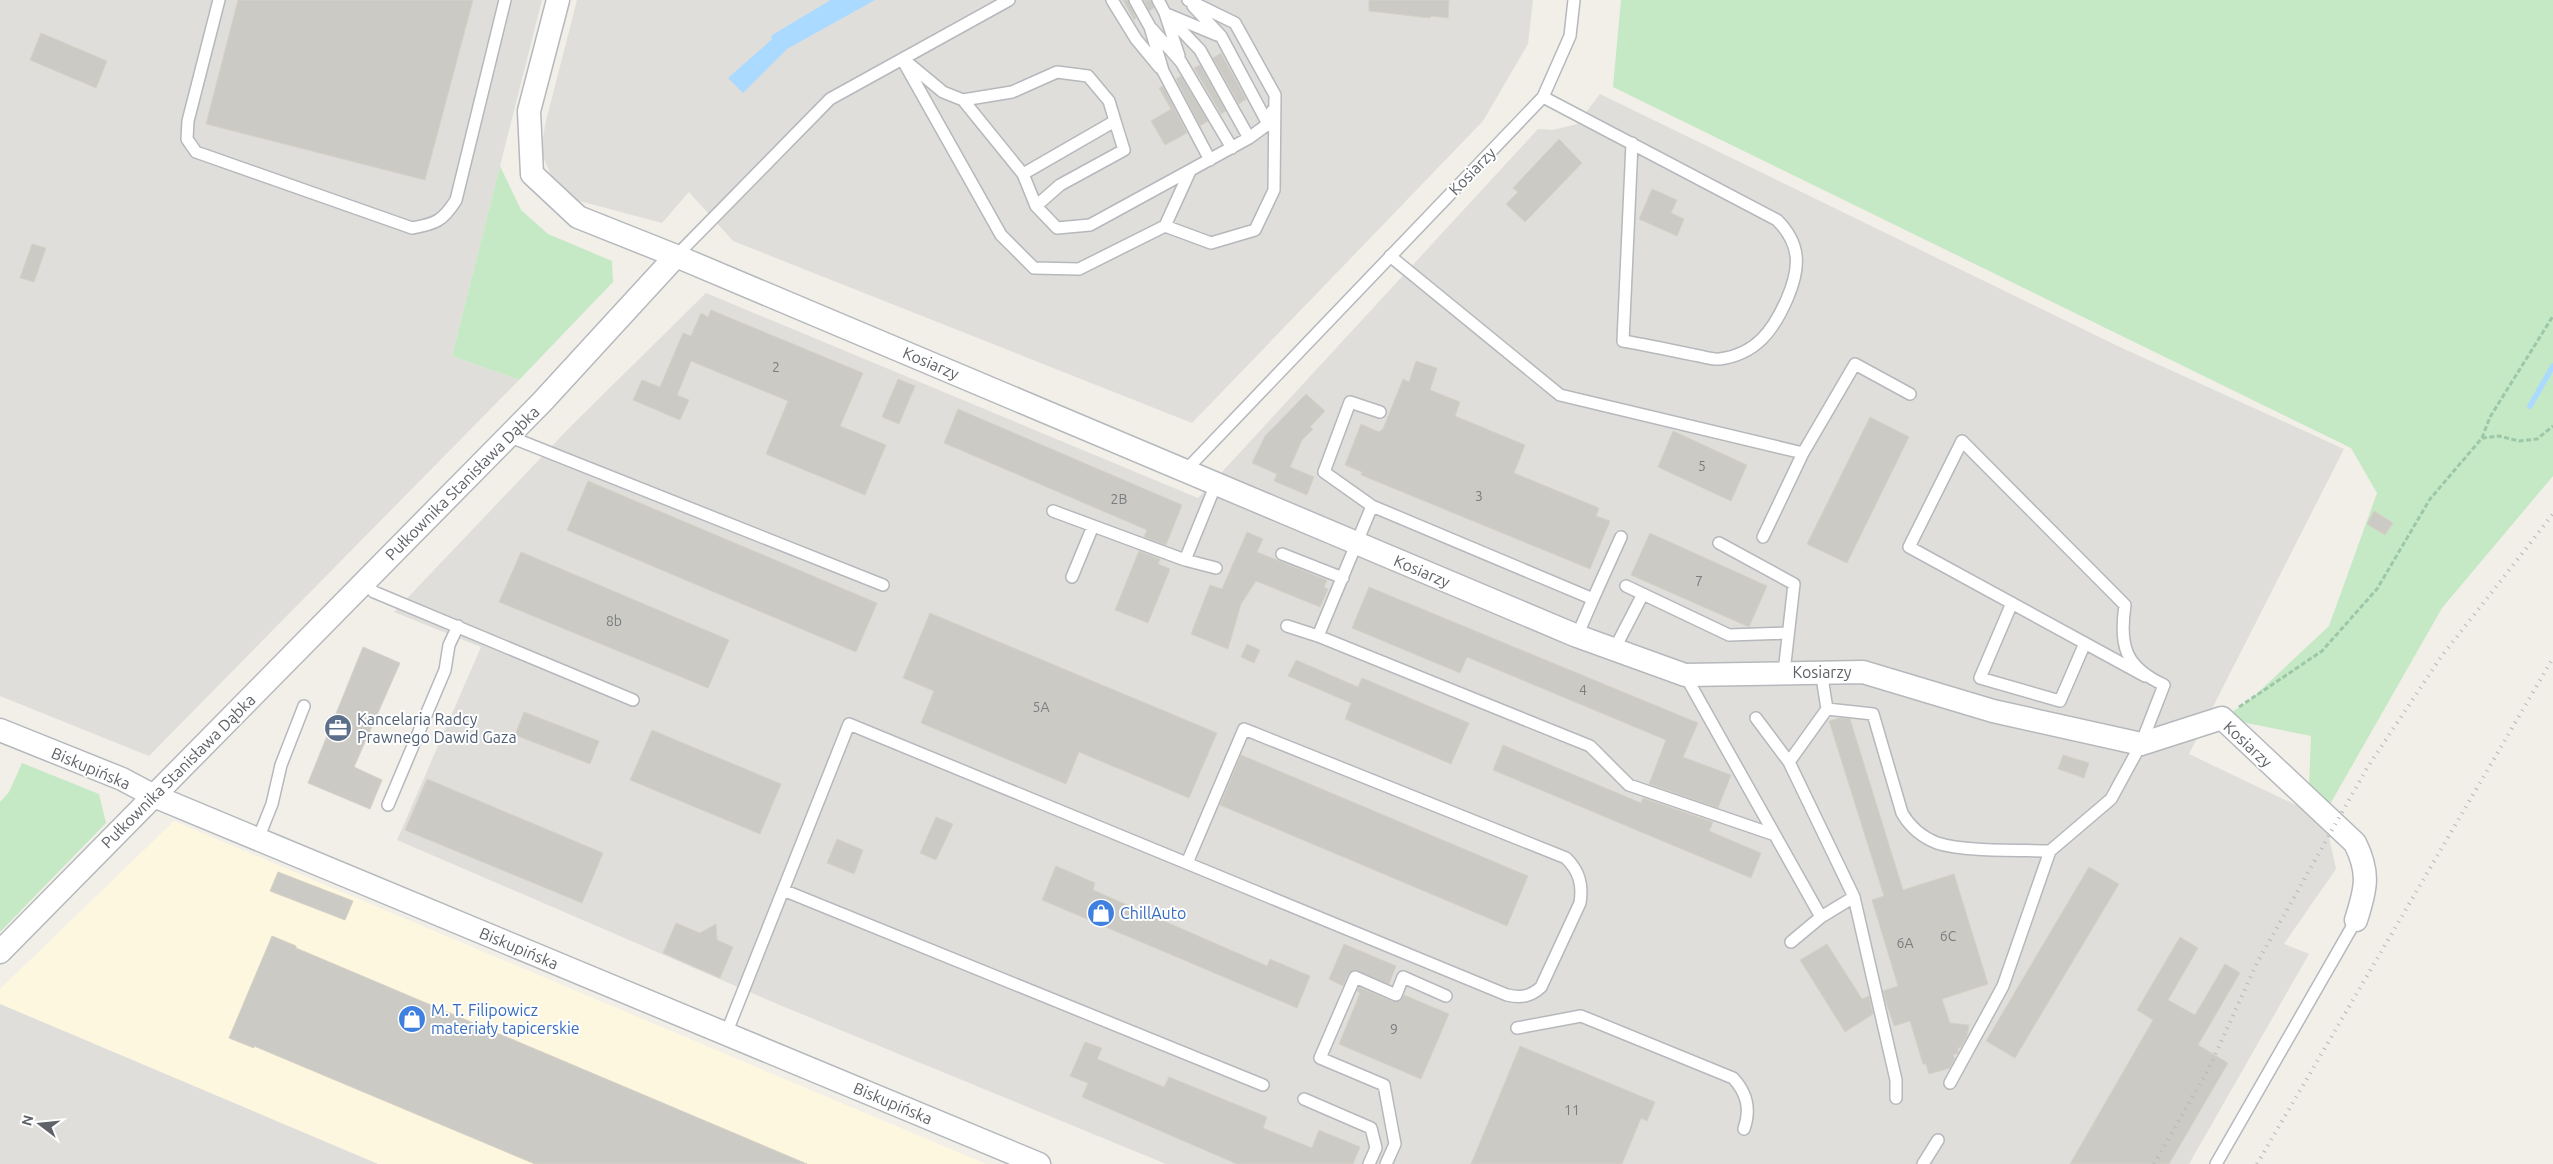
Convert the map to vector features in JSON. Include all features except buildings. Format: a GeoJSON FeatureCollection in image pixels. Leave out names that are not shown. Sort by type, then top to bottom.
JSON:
{"type":"FeatureCollection","features":[{"type":"Feature","properties":{"kind":"street"},"geometry":{"type":"LineString","coordinates":[[558,0],[529,111],[532,174],[578,217],[676,256]]}},
{"type":"Feature","properties":{"kind":"street","name":"Pułkownika Stanisława Dąbka"},"geometry":{"type":"LineString","coordinates":[[0,952],[508,436],[676,256]]}},
{"type":"Feature","properties":{"kind":"street","name":"Kosiarzy"},"geometry":{"type":"LineString","coordinates":[[676,256],[1577,636],[1685,675],[1821,671],[1863,672],[1993,711],[2141,744],[2222,718],[2354,843],[2363,860],[2366,875],[2364,897],[2356,920]]}},
{"type":"Feature","properties":{"kind":"street","name":"Biskupińska"},"geometry":{"type":"LineString","coordinates":[[0,730],[122,779],[154,796],[1039,1164]]}},
{"type":"Feature","properties":{"kind":"lane"},"geometry":{"type":"LineString","coordinates":[[219,0],[188,121],[187,138],[196,152],[412,228],[434,224],[448,212],[456,200],[505,0]]}},
{"type":"Feature","properties":{"kind":"lane"},"geometry":{"type":"LineString","coordinates":[[676,256],[830,99],[1009,0]]}},
{"type":"Feature","properties":{"kind":"lane"},"geometry":{"type":"LineString","coordinates":[[1112,0],[1136,39],[1163,71]]}},
{"type":"Feature","properties":{"kind":"lane"},"geometry":{"type":"LineString","coordinates":[[1134,0],[1150,27],[1181,62],[1232,148]]}},
{"type":"Feature","properties":{"kind":"lane"},"geometry":{"type":"LineString","coordinates":[[1158,0],[1165,13],[1181,62]]}},
{"type":"Feature","properties":{"kind":"lane"},"geometry":{"type":"LineString","coordinates":[[1165,226],[1211,243],[1256,230],[1274,190],[1275,95],[1235,23],[1188,0]]}},
{"type":"Feature","properties":{"kind":"lane"},"geometry":{"type":"LineString","coordinates":[[1188,0],[1200,50]]}},
{"type":"Feature","properties":{"kind":"lane"},"geometry":{"type":"LineString","coordinates":[[1188,0],[1221,36],[1268,124]]}},
{"type":"Feature","properties":{"kind":"lane","name":"Kosiarzy"},"geometry":{"type":"LineString","coordinates":[[1185,470],[1543,97],[1570,36],[1574,0]]}},
{"type":"Feature","properties":{"kind":"lane"},"geometry":{"type":"LineString","coordinates":[[1165,13],[1221,36]]}},
{"type":"Feature","properties":{"kind":"lane"},"geometry":{"type":"LineString","coordinates":[[1165,13],[1200,50],[1249,138]]}},
{"type":"Feature","properties":{"kind":"lane"},"geometry":{"type":"LineString","coordinates":[[1150,27],[1163,71],[1210,160]]}},
{"type":"Feature","properties":{"kind":"lane"},"geometry":{"type":"LineString","coordinates":[[902,58],[943,92],[963,100],[1023,174],[1036,206],[1057,228],[1090,225],[1249,138],[1268,124],[1275,95]]}},
{"type":"Feature","properties":{"kind":"lane"},"geometry":{"type":"LineString","coordinates":[[902,58],[1001,235],[1034,268],[1079,269],[1165,226],[1190,171]]}},
{"type":"Feature","properties":{"kind":"lane"},"geometry":{"type":"LineString","coordinates":[[963,100],[1012,92],[1057,72],[1088,76],[1109,101],[1124,150],[1060,185],[1036,206]]}},
{"type":"Feature","properties":{"kind":"lane"},"geometry":{"type":"LineString","coordinates":[[1543,97],[1632,143],[1777,220],[1788,231],[1797,261],[1796,278],[1777,324],[1764,338],[1749,349],[1718,360],[1623,341],[1632,143]]}},
{"type":"Feature","properties":{"kind":"lane"},"geometry":{"type":"LineString","coordinates":[[1023,174],[1115,121]]}},
{"type":"Feature","properties":{"kind":"lane"},"geometry":{"type":"LineString","coordinates":[[1390,256],[1560,395],[1803,453]]}},
{"type":"Feature","properties":{"kind":"lane"},"geometry":{"type":"LineString","coordinates":[[1763,537],[1803,453],[1855,364],[1910,394]]}},
{"type":"Feature","properties":{"kind":"lane"},"geometry":{"type":"LineString","coordinates":[[1380,412],[1350,402],[1324,472],[1372,506],[1593,599]]}},
{"type":"Feature","properties":{"kind":"lane"},"geometry":{"type":"LineString","coordinates":[[508,436],[883,585]]}},
{"type":"Feature","properties":{"kind":"lane"},"geometry":{"type":"LineString","coordinates":[[1950,1083],[2003,986],[2050,851],[2111,799],[2141,744],[2164,685],[2145,676],[1909,547],[1962,441],[2125,605],[2121,631],[2130,659],[2145,676]]}},
{"type":"Feature","properties":{"kind":"lane"},"geometry":{"type":"LineString","coordinates":[[1185,560],[1216,484]]}},
{"type":"Feature","properties":{"kind":"lane"},"geometry":{"type":"LineString","coordinates":[[1318,636],[1372,506]]}},
{"type":"Feature","properties":{"kind":"lane"},"geometry":{"type":"LineString","coordinates":[[1053,511],[1185,560],[1216,568]]}},
{"type":"Feature","properties":{"kind":"lane"},"geometry":{"type":"LineString","coordinates":[[1072,577],[1093,526]]}},
{"type":"Feature","properties":{"kind":"lane"},"geometry":{"type":"LineString","coordinates":[[1577,636],[1620,537]]}},
{"type":"Feature","properties":{"kind":"lane"},"geometry":{"type":"LineString","coordinates":[[1719,543],[1794,584],[1784,672]]}},
{"type":"Feature","properties":{"kind":"lane"},"geometry":{"type":"LineString","coordinates":[[1282,554],[1343,578]]}},
{"type":"Feature","properties":{"kind":"lane"},"geometry":{"type":"LineString","coordinates":[[364,582],[374,592],[633,700]]}},
{"type":"Feature","properties":{"kind":"lane"},"geometry":{"type":"LineString","coordinates":[[1626,586],[1729,635],[1788,633]]}},
{"type":"Feature","properties":{"kind":"lane"},"geometry":{"type":"LineString","coordinates":[[1614,650],[1643,594]]}},
{"type":"Feature","properties":{"kind":"lane"},"geometry":{"type":"LineString","coordinates":[[2012,603],[1980,678],[2060,701],[2085,643]]}},
{"type":"Feature","properties":{"kind":"lane"},"geometry":{"type":"LineString","coordinates":[[388,805],[445,670],[449,645],[458,626]]}},
{"type":"Feature","properties":{"kind":"lane"},"geometry":{"type":"LineString","coordinates":[[1288,626],[1318,636],[1590,746],[1629,785],[1775,836]]}},
{"type":"Feature","properties":{"kind":"lane"},"geometry":{"type":"LineString","coordinates":[[1789,762],[1828,709],[1821,671]]}},
{"type":"Feature","properties":{"kind":"lane"},"geometry":{"type":"LineString","coordinates":[[1685,675],[1821,917]]}},
{"type":"Feature","properties":{"kind":"lane"},"geometry":{"type":"LineString","coordinates":[[258,839],[272,804],[281,765],[304,706]]}},
{"type":"Feature","properties":{"kind":"lane"},"geometry":{"type":"LineString","coordinates":[[1828,709],[1873,714],[1902,813],[1909,824],[1922,835],[1936,842],[1952,846],[2050,851]]}},
{"type":"Feature","properties":{"kind":"lane"},"geometry":{"type":"LineString","coordinates":[[1756,718],[1789,762],[1854,897],[1896,1080],[1896,1098]]}},
{"type":"Feature","properties":{"kind":"lane"},"geometry":{"type":"LineString","coordinates":[[726,1034],[849,724],[1186,863],[1507,995],[1516,997],[1534,994],[1541,987],[1580,903],[1582,891],[1575,867],[1566,858],[1244,729],[1186,863]]}},
{"type":"Feature","properties":{"kind":"lane"},"geometry":{"type":"LineString","coordinates":[[783,890],[1263,1084]]}},
{"type":"Feature","properties":{"kind":"lane"},"geometry":{"type":"LineString","coordinates":[[1791,942],[1821,917],[1854,897]]}},
{"type":"Feature","properties":{"kind":"lane"},"geometry":{"type":"LineString","coordinates":[[2216,1164],[2356,920]]}},
{"type":"Feature","properties":{"kind":"lane"},"geometry":{"type":"LineString","coordinates":[[1386,1164],[1395,1144],[1384,1085],[1320,1058],[1355,977],[1396,995],[1403,977],[1446,996]]}},
{"type":"Feature","properties":{"kind":"lane"},"geometry":{"type":"LineString","coordinates":[[1517,1028],[1581,1016],[1733,1078],[1741,1087],[1747,1102],[1748,1117],[1744,1129]]}},
{"type":"Feature","properties":{"kind":"lane"},"geometry":{"type":"LineString","coordinates":[[1304,1099],[1371,1128],[1376,1148],[1369,1164]]}},
{"type":"Feature","properties":{"kind":"lane"},"geometry":{"type":"LineString","coordinates":[[1923,1164],[1938,1140]]}},
{"type":"Feature","properties":{"kind":"path"},"geometry":{"type":"LineString","coordinates":[[2222,718],[2322,652],[2377,589],[2430,499],[2482,438],[2490,417],[2553,316]]}},
{"type":"Feature","properties":{"kind":"path"},"geometry":{"type":"LineString","coordinates":[[2482,438],[2499,436],[2518,441],[2537,439],[2553,426]]}},
{"type":"Feature","properties":{"kind":"shaded area"},"geometry":{"type":"Polygon","coordinates":[[[0,0],[542,0],[452,356],[519,380],[149,756],[0,696],[0,0]]]}},
{"type":"Feature","properties":{"kind":"shaded area"},"geometry":{"type":"Polygon","coordinates":[[[577,0],[1533,0],[1528,44],[1483,121],[1192,423],[733,241],[689,192],[662,223],[572,199],[554,182],[541,152],[545,125],[577,0]]]}},
{"type":"Feature","properties":{"kind":"shaded area"},"geometry":{"type":"Polygon","coordinates":[[[1600,94],[2122,348],[2344,449],[2189,754],[2325,819],[2336,869],[2284,944],[2309,954],[2189,1164],[1166,1164],[782,1006],[397,840],[481,647],[394,612],[571,426],[706,293],[1198,498],[1538,129],[1553,130],[1577,124],[1600,94]]]}},
{"type":"Feature","properties":{"kind":"shaded area"},"geometry":{"type":"Polygon","coordinates":[[[174,821],[986,1164],[378,1164],[0,1004],[0,989],[174,821]]]}},
{"type":"Feature","properties":{"kind":"shaded area"},"geometry":{"type":"Polygon","coordinates":[[[0,1004],[378,1164],[0,1164],[0,1004]]]}},
{"type":"Feature","properties":{"kind":"green space"},"geometry":{"type":"Polygon","coordinates":[[[1621,0],[2553,0],[2553,476],[2442,608],[2329,806],[2309,785],[2311,736],[2222,718],[2249,701],[2329,626],[2377,493],[2351,448],[1613,87],[1621,0]]]}},
{"type":"Feature","properties":{"kind":"green space"},"geometry":{"type":"Polygon","coordinates":[[[500,166],[521,210],[548,234],[612,261],[613,282],[519,380],[452,356],[500,166]]]}},
{"type":"Feature","properties":{"kind":"green space"},"geometry":{"type":"Polygon","coordinates":[[[22,763],[99,794],[106,823],[0,932],[0,802],[9,792],[22,763]]]}},
{"type":"Feature","properties":{"kind":"water"},"geometry":{"type":"Polygon","coordinates":[[[836,0],[875,0],[787,49],[743,93],[728,78],[779,33],[836,0]]]}},
{"type":"Feature","properties":{"kind":"waterway"},"geometry":{"type":"LineString","coordinates":[[774,37],[836,0]]}},
{"type":"Feature","properties":{"kind":"waterway"},"geometry":{"type":"LineString","coordinates":[[2530,406],[2553,366]]}},
{"type":"Feature","properties":{"kind":"railway"},"geometry":{"type":"LineString","coordinates":[[2154,1164],[2209,1068],[2257,963],[2367,768],[2441,657],[2553,514]]}},
{"type":"Feature","properties":{"kind":"railway"},"geometry":{"type":"LineString","coordinates":[[2257,1164],[2553,658]]}},
{"type":"Feature","properties":{"kind":"place","name":"Kancelaria Radcy Prawnego Dawid Gaza"},"geometry":{"type":"Point","coordinates":[338,728]}},
{"type":"Feature","properties":{"kind":"place","name":"ChillAuto"},"geometry":{"type":"Point","coordinates":[1101,913]}},
{"type":"Feature","properties":{"kind":"place","name":"M. T. Filipowicz materiały tapicerskie"},"geometry":{"type":"Point","coordinates":[412,1019]}}]}
